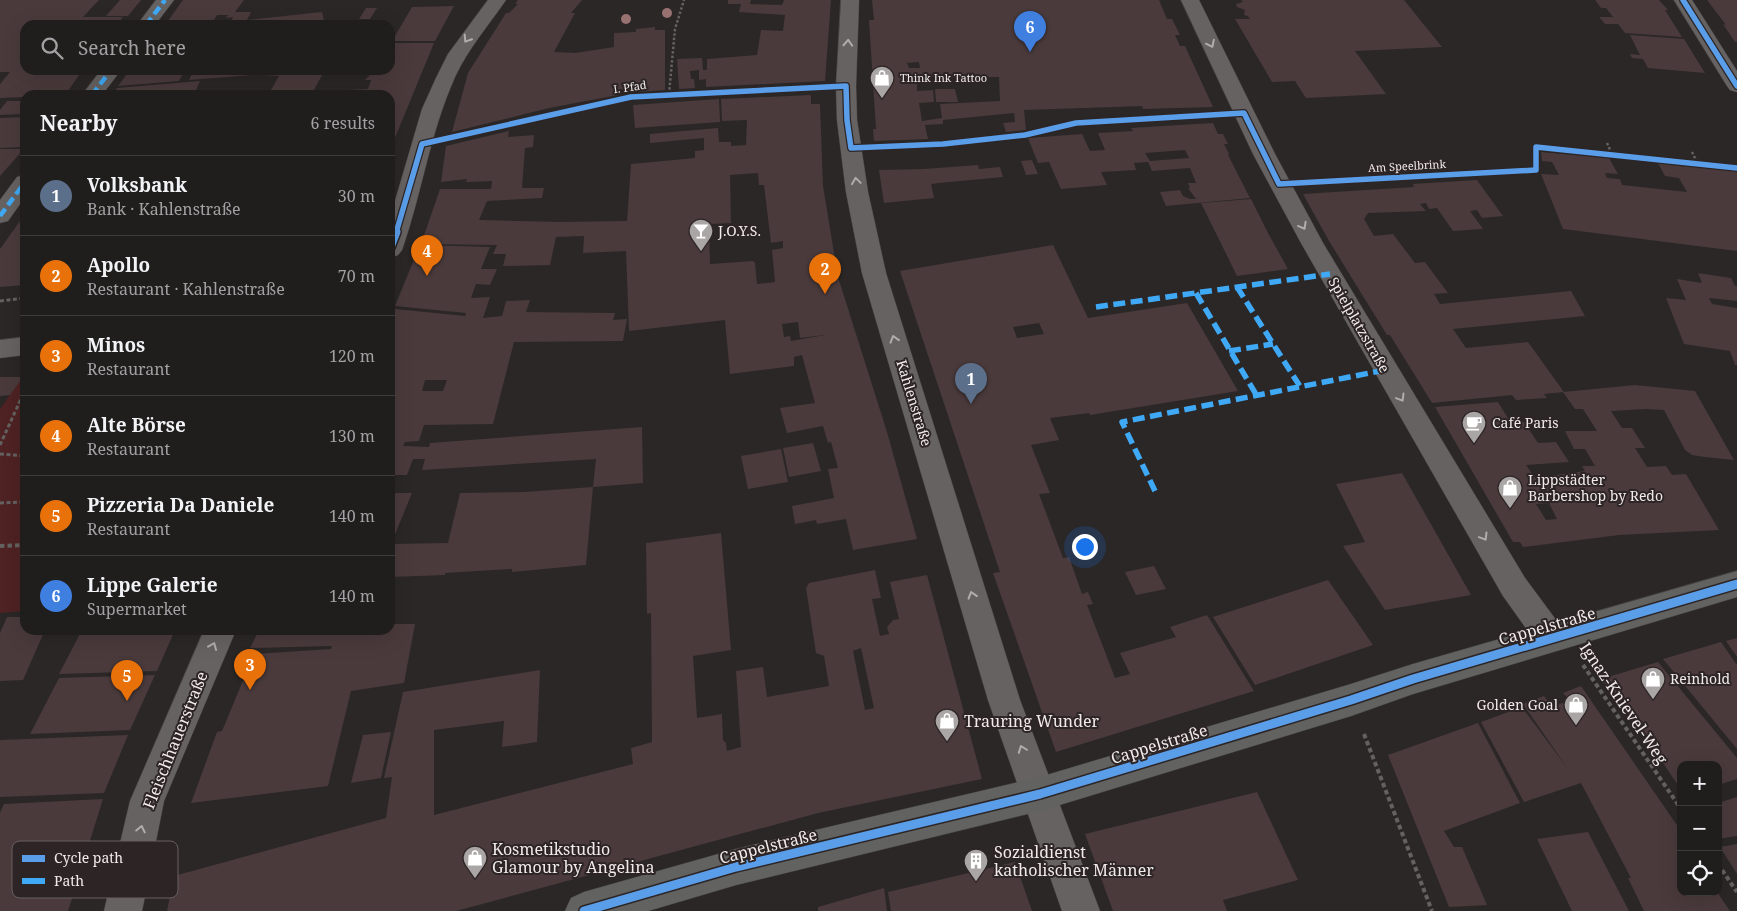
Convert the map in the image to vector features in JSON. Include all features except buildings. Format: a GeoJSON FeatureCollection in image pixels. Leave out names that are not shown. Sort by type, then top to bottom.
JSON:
{"type":"FeatureCollection","features":[{"type":"Feature","properties":{"kind":"street"},"geometry":{"type":"LineString","coordinates":[[150,20],[165,0]]}},
{"type":"Feature","properties":{"kind":"street"},"geometry":{"type":"LineString","coordinates":[[395,238],[422,144],[440,90],[466,39],[497,0]]}},
{"type":"Feature","properties":{"kind":"street","name":"Kahlenstraße"},"geometry":{"type":"LineString","coordinates":[[850,0],[846,86],[847,120],[852,157],[874,273],[1004,700],[1040,794],[1081,911]]}},
{"type":"Feature","properties":{"kind":"street","name":"Spielplatzstraße"},"geometry":{"type":"LineString","coordinates":[[1190,0],[1279,184],[1385,370],[1514,587],[1557,637]]}},
{"type":"Feature","properties":{"kind":"street"},"geometry":{"type":"LineString","coordinates":[[1683,0],[1737,86]]}},
{"type":"Feature","properties":{"kind":"street"},"geometry":{"type":"LineString","coordinates":[[96,90],[107,75]]}},
{"type":"Feature","properties":{"kind":"street"},"geometry":{"type":"LineString","coordinates":[[0,216],[20,189]]}},
{"type":"Feature","properties":{"kind":"street"},"geometry":{"type":"LineString","coordinates":[[0,349],[20,347]]}},
{"type":"Feature","properties":{"kind":"street","name":"Cappelstraße"},"geometry":{"type":"LineString","coordinates":[[584,911],[736,867],[1040,794],[1737,584]]}},
{"type":"Feature","properties":{"kind":"street","name":"Fleischhauerstraße"},"geometry":{"type":"LineString","coordinates":[[138,841],[147,801],[218,635]]}},
{"type":"Feature","properties":{"kind":"street","name":"Fleischhauerstraße"},"geometry":{"type":"LineString","coordinates":[[123,911],[126,898]]}},
{"type":"Feature","properties":{"kind":"path"},"geometry":{"type":"LineString","coordinates":[[669,94],[675,29],[684,0]]}},
{"type":"Feature","properties":{"kind":"path"},"geometry":{"type":"LineString","coordinates":[[1607,143],[1612,154]]}},
{"type":"Feature","properties":{"kind":"path"},"geometry":{"type":"LineString","coordinates":[[1692,152],[1698,164]]}},
{"type":"Feature","properties":{"kind":"path"},"geometry":{"type":"LineString","coordinates":[[0,301],[20,299]]}},
{"type":"Feature","properties":{"kind":"path"},"geometry":{"type":"LineString","coordinates":[[0,445],[20,401]]}},
{"type":"Feature","properties":{"kind":"path"},"geometry":{"type":"LineString","coordinates":[[0,454],[20,456]]}},
{"type":"Feature","properties":{"kind":"path"},"geometry":{"type":"LineString","coordinates":[[0,503],[20,502]]}},
{"type":"Feature","properties":{"kind":"path"},"geometry":{"type":"LineString","coordinates":[[0,546],[20,544]]}},
{"type":"Feature","properties":{"kind":"path"},"geometry":{"type":"LineString","coordinates":[[1351,700],[1432,911]]}},
{"type":"Feature","properties":{"kind":"path"},"geometry":{"type":"LineString","coordinates":[[1722,870],[1737,892]]}},
{"type":"Feature","properties":{"kind":"shaded area"},"geometry":{"type":"Polygon","coordinates":[[[20,380],[20,611],[0,613],[0,409],[20,380]]]}},
{"type":"Feature","properties":{"kind":"marked path"},"geometry":{"type":"LineString","coordinates":[[150,20],[165,0]]}},
{"type":"Feature","properties":{"kind":"marked path"},"geometry":{"type":"LineString","coordinates":[[96,90],[107,75]]}},
{"type":"Feature","properties":{"kind":"marked path"},"geometry":{"type":"LineString","coordinates":[[0,216],[20,189]]}},
{"type":"Feature","properties":{"kind":"marked path"},"geometry":{"type":"LineString","coordinates":[[1096,307],[1330,274]]}},
{"type":"Feature","properties":{"kind":"marked path"},"geometry":{"type":"LineString","coordinates":[[1237,287],[1301,388]]}},
{"type":"Feature","properties":{"kind":"marked path"},"geometry":{"type":"LineString","coordinates":[[1196,293],[1257,396]]}},
{"type":"Feature","properties":{"kind":"marked path"},"geometry":{"type":"LineString","coordinates":[[1229,351],[1273,344]]}},
{"type":"Feature","properties":{"kind":"marked path"},"geometry":{"type":"LineString","coordinates":[[1155,491],[1122,422],[1385,370]]}},
{"type":"Feature","properties":{"kind":"cycle path"},"geometry":{"type":"LineString","coordinates":[[1683,0],[1737,86]]}},
{"type":"Feature","properties":{"kind":"cycle path","name":"I. Pfad"},"geometry":{"type":"LineString","coordinates":[[395,237],[422,144],[631,97],[846,86],[847,120],[851,148],[943,144],[1025,135],[1076,123],[1244,113],[1279,184],[1536,170],[1536,147],[1737,168]]}},
{"type":"Feature","properties":{"kind":"cycle path"},"geometry":{"type":"LineString","coordinates":[[584,911],[736,867],[1040,794],[1351,700],[1413,679],[1737,584]]}},
{"type":"Feature","properties":{"kind":"place","name":"Lippe Galerie"},"geometry":{"type":"Point","coordinates":[1030,52]}},
{"type":"Feature","properties":{"kind":"place","name":"Think Ink Tattoo"},"geometry":{"type":"Point","coordinates":[882,99]}},
{"type":"Feature","properties":{"kind":"place","name":"J.O.Y.S."},"geometry":{"type":"Point","coordinates":[701,252]}},
{"type":"Feature","properties":{"kind":"place","name":"Alte Börse"},"geometry":{"type":"Point","coordinates":[427,276]}},
{"type":"Feature","properties":{"kind":"place","name":"Apollo"},"geometry":{"type":"Point","coordinates":[825,294]}},
{"type":"Feature","properties":{"kind":"place","name":"Volksbank"},"geometry":{"type":"Point","coordinates":[971,404]}},
{"type":"Feature","properties":{"kind":"place","name":"Café Paris"},"geometry":{"type":"Point","coordinates":[1474,444]}},
{"type":"Feature","properties":{"kind":"place","name":"Lippstädter Barbershop by Redo"},"geometry":{"type":"Point","coordinates":[1510,509]}},
{"type":"Feature","properties":{"kind":"place","name":"Minos"},"geometry":{"type":"Point","coordinates":[250,690]}},
{"type":"Feature","properties":{"kind":"place","name":"Reinhold"},"geometry":{"type":"Point","coordinates":[1653,700]}},
{"type":"Feature","properties":{"kind":"place","name":"Pizzeria Da Daniele"},"geometry":{"type":"Point","coordinates":[127,701]}},
{"type":"Feature","properties":{"kind":"place","name":"Golden Goal"},"geometry":{"type":"Point","coordinates":[1576,726]}},
{"type":"Feature","properties":{"kind":"place","name":"Trauring Wunder"},"geometry":{"type":"Point","coordinates":[947,742]}},
{"type":"Feature","properties":{"kind":"place","name":"Kosmetikstudio Glamour by Angelina"},"geometry":{"type":"Point","coordinates":[475,879]}},
{"type":"Feature","properties":{"kind":"place","name":"Sozialdienst katholischer Männer"},"geometry":{"type":"Point","coordinates":[976,882]}}]}
